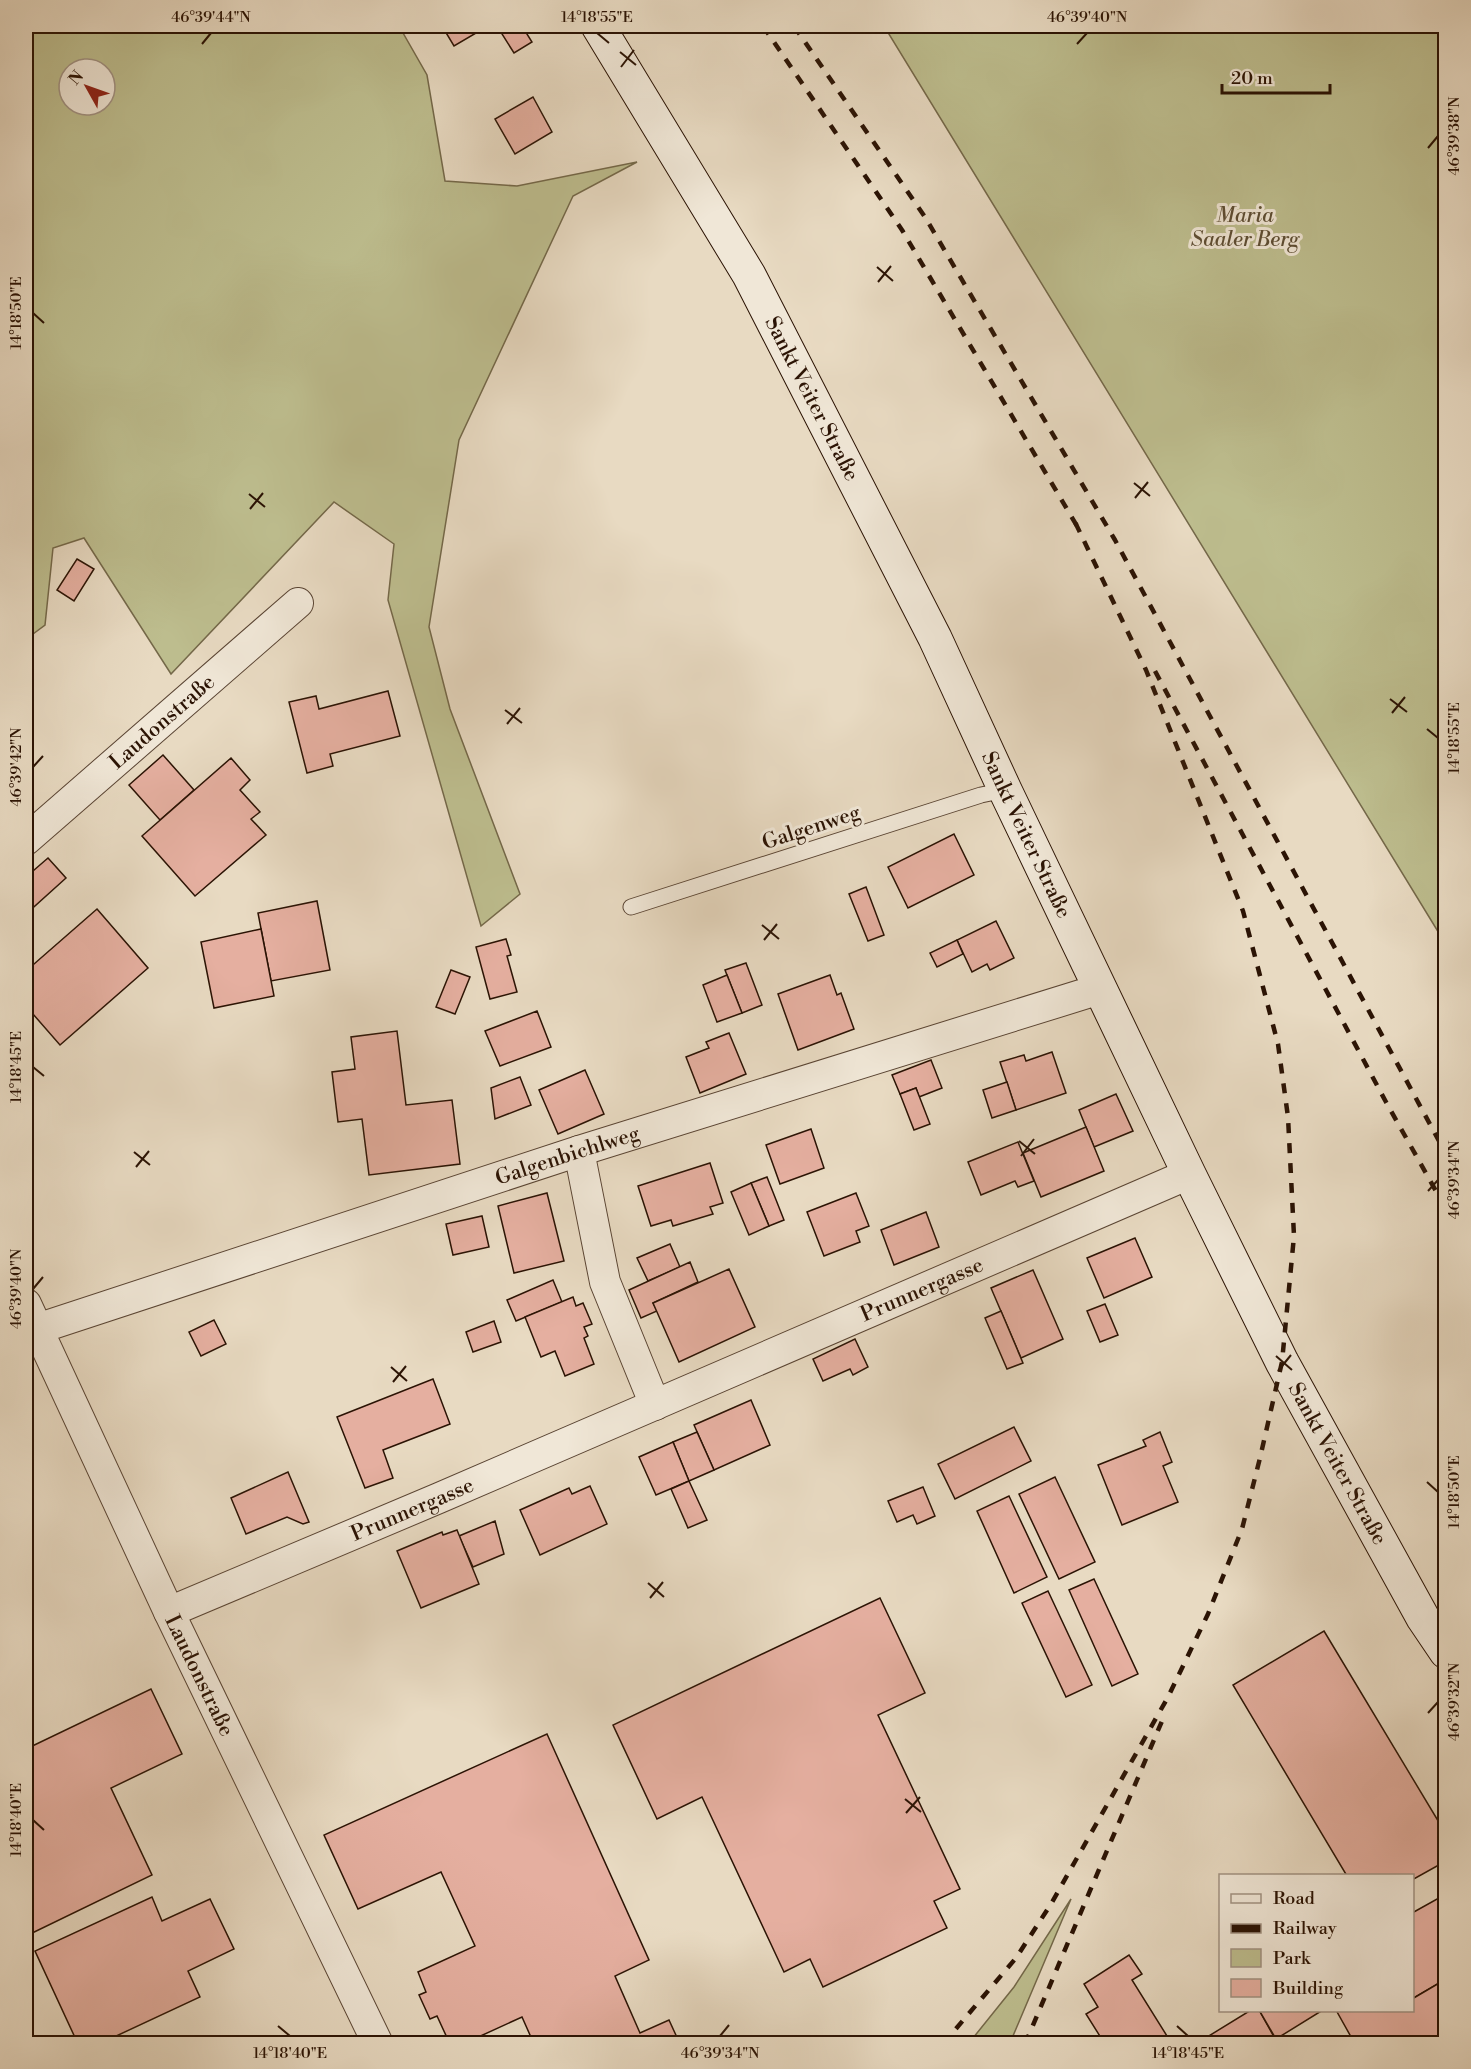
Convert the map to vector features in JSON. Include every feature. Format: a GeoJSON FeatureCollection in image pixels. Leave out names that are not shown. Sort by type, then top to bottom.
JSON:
{"type":"FeatureCollection","features":[{"type":"Feature","properties":{"kind":"main road","name":"Sankt Veiter Straße"},"geometry":{"type":"LineString","coordinates":[[598,26],[748,275],[935,638],[1100,989],[1282,1362],[1423,1618],[1446,1652]]}},
{"type":"Feature","properties":{"kind":"street","name":"Laudonstraße"},"geometry":{"type":"LineString","coordinates":[[26,840],[298,603]]}},
{"type":"Feature","properties":{"kind":"street","name":"Galgenbichlweg"},"geometry":{"type":"LineString","coordinates":[[31,1316],[579,1151],[1100,989]]}},
{"type":"Feature","properties":{"kind":"street"},"geometry":{"type":"LineString","coordinates":[[579,1151],[605,1282],[655,1405]]}},
{"type":"Feature","properties":{"kind":"street","name":"Prunnergasse"},"geometry":{"type":"LineString","coordinates":[[169,1612],[1189,1174]]}},
{"type":"Feature","properties":{"kind":"street","name":"Laudonstraße"},"geometry":{"type":"LineString","coordinates":[[31,1316],[169,1612],[378,2043]]}},
{"type":"Feature","properties":{"kind":"lane","name":"Galgenweg"},"geometry":{"type":"LineString","coordinates":[[631,907],[981,795],[1005,790]]}},
{"type":"Feature","properties":{"kind":"green space"},"geometry":{"type":"Polygon","coordinates":[[[26,26],[399,26],[427,75],[445,181],[517,186],[637,162],[573,196],[459,440],[429,627],[450,709],[520,894],[481,926],[388,600],[394,544],[334,502],[171,674],[84,538],[53,548],[45,625],[29,637],[29,800],[26,804],[26,26]]]}},
{"type":"Feature","properties":{"kind":"green space","name":"Maria Saaler Berg"},"geometry":{"type":"Polygon","coordinates":[[[884,26],[1435,26],[1446,47],[1445,943],[884,26]]]}},
{"type":"Feature","properties":{"kind":"green space"},"geometry":{"type":"Polygon","coordinates":[[[1071,1899],[1010,2043],[969,2043],[1014,1987],[1071,1899]]]}},
{"type":"Feature","properties":{"kind":"building"},"geometry":{"type":"Polygon","coordinates":[[[442,26],[488,26],[454,46],[442,26]]]}},
{"type":"Feature","properties":{"kind":"building"},"geometry":{"type":"Polygon","coordinates":[[[497,26],[522,26],[532,42],[514,53],[497,26]]]}},
{"type":"Feature","properties":{"kind":"building"},"geometry":{"type":"Polygon","coordinates":[[[533,97],[552,132],[515,154],[495,119],[533,97]]]}},
{"type":"Feature","properties":{"kind":"building"},"geometry":{"type":"Polygon","coordinates":[[[77,559],[94,569],[74,601],[57,590],[77,559]]]}},
{"type":"Feature","properties":{"kind":"building"},"geometry":{"type":"Polygon","coordinates":[[[388,691],[400,736],[330,754],[333,766],[307,773],[289,702],[316,696],[319,709],[388,691]]]}},
{"type":"Feature","properties":{"kind":"building"},"geometry":{"type":"Polygon","coordinates":[[[163,755],[194,790],[160,820],[129,785],[163,755]]]}},
{"type":"Feature","properties":{"kind":"building"},"geometry":{"type":"Polygon","coordinates":[[[231,758],[250,780],[240,790],[260,812],[251,819],[266,835],[195,896],[142,836],[231,758]]]}},
{"type":"Feature","properties":{"kind":"building"},"geometry":{"type":"Polygon","coordinates":[[[954,834],[974,875],[908,908],[888,867],[954,834]]]}},
{"type":"Feature","properties":{"kind":"building"},"geometry":{"type":"Polygon","coordinates":[[[48,858],[66,878],[26,914],[26,877],[48,858]]]}},
{"type":"Feature","properties":{"kind":"building"},"geometry":{"type":"Polygon","coordinates":[[[866,887],[884,935],[868,941],[849,894],[866,887]]]}},
{"type":"Feature","properties":{"kind":"building"},"geometry":{"type":"Polygon","coordinates":[[[317,901],[330,970],[271,981],[258,913],[317,901]]]}},
{"type":"Feature","properties":{"kind":"building"},"geometry":{"type":"Polygon","coordinates":[[[97,909],[148,968],[60,1045],[26,1006],[26,971],[97,909]]]}},
{"type":"Feature","properties":{"kind":"building"},"geometry":{"type":"Polygon","coordinates":[[[996,921],[1014,958],[990,970],[987,964],[972,972],[957,940],[996,921]]]}},
{"type":"Feature","properties":{"kind":"building"},"geometry":{"type":"Polygon","coordinates":[[[261,929],[274,996],[214,1008],[201,942],[261,929]]]}},
{"type":"Feature","properties":{"kind":"building"},"geometry":{"type":"Polygon","coordinates":[[[506,939],[511,955],[507,956],[517,992],[490,999],[476,947],[506,939]]]}},
{"type":"Feature","properties":{"kind":"building"},"geometry":{"type":"Polygon","coordinates":[[[957,940],[963,954],[937,967],[930,953],[957,940]]]}},
{"type":"Feature","properties":{"kind":"building"},"geometry":{"type":"Polygon","coordinates":[[[746,963],[762,1005],[742,1013],[725,970],[746,963]]]}},
{"type":"Feature","properties":{"kind":"building"},"geometry":{"type":"Polygon","coordinates":[[[451,970],[470,977],[455,1014],[436,1007],[451,970]]]}},
{"type":"Feature","properties":{"kind":"building"},"geometry":{"type":"Polygon","coordinates":[[[727,975],[742,1013],[717,1022],[703,985],[727,975]]]}},
{"type":"Feature","properties":{"kind":"building"},"geometry":{"type":"Polygon","coordinates":[[[830,975],[837,995],[841,993],[854,1029],[798,1050],[778,994],[830,975]]]}},
{"type":"Feature","properties":{"kind":"building"},"geometry":{"type":"Polygon","coordinates":[[[537,1011],[551,1047],[500,1066],[485,1031],[537,1011]]]}},
{"type":"Feature","properties":{"kind":"building"},"geometry":{"type":"Polygon","coordinates":[[[397,1031],[406,1105],[452,1100],[460,1164],[369,1175],[362,1119],[338,1122],[332,1072],[355,1069],[351,1037],[397,1031]]]}},
{"type":"Feature","properties":{"kind":"building"},"geometry":{"type":"Polygon","coordinates":[[[729,1033],[746,1074],[700,1093],[686,1057],[709,1048],[706,1042],[729,1033]]]}},
{"type":"Feature","properties":{"kind":"building"},"geometry":{"type":"Polygon","coordinates":[[[1052,1052],[1066,1093],[1016,1110],[1000,1062],[1024,1055],[1026,1061],[1052,1052]]]}},
{"type":"Feature","properties":{"kind":"building"},"geometry":{"type":"Polygon","coordinates":[[[931,1060],[942,1088],[919,1097],[916,1088],[900,1094],[892,1075],[931,1060]]]}},
{"type":"Feature","properties":{"kind":"building"},"geometry":{"type":"Polygon","coordinates":[[[585,1070],[604,1114],[558,1134],[539,1090],[585,1070]]]}},
{"type":"Feature","properties":{"kind":"building"},"geometry":{"type":"Polygon","coordinates":[[[520,1077],[531,1105],[495,1119],[491,1088],[520,1077]]]}},
{"type":"Feature","properties":{"kind":"building"},"geometry":{"type":"Polygon","coordinates":[[[1007,1082],[1016,1110],[992,1118],[983,1090],[1007,1082]]]}},
{"type":"Feature","properties":{"kind":"building"},"geometry":{"type":"Polygon","coordinates":[[[916,1088],[930,1124],[914,1130],[900,1094],[916,1088]]]}},
{"type":"Feature","properties":{"kind":"building"},"geometry":{"type":"Polygon","coordinates":[[[1116,1094],[1133,1131],[1094,1147],[1079,1110],[1116,1094]]]}},
{"type":"Feature","properties":{"kind":"building"},"geometry":{"type":"Polygon","coordinates":[[[1086,1127],[1104,1171],[1041,1197],[1023,1153],[1086,1127]]]}},
{"type":"Feature","properties":{"kind":"building"},"geometry":{"type":"Polygon","coordinates":[[[811,1129],[824,1168],[780,1184],[766,1145],[811,1129]]]}},
{"type":"Feature","properties":{"kind":"building"},"geometry":{"type":"Polygon","coordinates":[[[1018,1142],[1034,1181],[1018,1187],[1015,1181],[981,1195],[968,1162],[1018,1142]]]}},
{"type":"Feature","properties":{"kind":"building"},"geometry":{"type":"Polygon","coordinates":[[[710,1163],[723,1203],[710,1207],[713,1214],[673,1226],[671,1220],[651,1226],[638,1186],[710,1163]]]}},
{"type":"Feature","properties":{"kind":"building"},"geometry":{"type":"Polygon","coordinates":[[[767,1177],[784,1220],[769,1226],[751,1183],[767,1177]]]}},
{"type":"Feature","properties":{"kind":"building"},"geometry":{"type":"Polygon","coordinates":[[[751,1183],[769,1226],[749,1235],[731,1192],[751,1183]]]}},
{"type":"Feature","properties":{"kind":"building"},"geometry":{"type":"Polygon","coordinates":[[[547,1193],[564,1261],[514,1273],[498,1206],[547,1193]]]}},
{"type":"Feature","properties":{"kind":"building"},"geometry":{"type":"Polygon","coordinates":[[[856,1193],[869,1226],[856,1231],[860,1242],[824,1256],[807,1212],[856,1193]]]}},
{"type":"Feature","properties":{"kind":"building"},"geometry":{"type":"Polygon","coordinates":[[[926,1212],[939,1247],[894,1265],[881,1230],[926,1212]]]}},
{"type":"Feature","properties":{"kind":"building"},"geometry":{"type":"Polygon","coordinates":[[[482,1216],[489,1247],[453,1255],[446,1224],[482,1216]]]}},
{"type":"Feature","properties":{"kind":"building"},"geometry":{"type":"Polygon","coordinates":[[[1135,1238],[1152,1277],[1104,1298],[1087,1258],[1135,1238]]]}},
{"type":"Feature","properties":{"kind":"building"},"geometry":{"type":"Polygon","coordinates":[[[670,1244],[680,1267],[648,1281],[637,1258],[670,1244]]]}},
{"type":"Feature","properties":{"kind":"building"},"geometry":{"type":"Polygon","coordinates":[[[690,1262],[698,1282],[653,1303],[657,1311],[641,1318],[629,1290],[690,1262]]]}},
{"type":"Feature","properties":{"kind":"building"},"geometry":{"type":"Polygon","coordinates":[[[729,1269],[755,1327],[679,1362],[653,1303],[729,1269]]]}},
{"type":"Feature","properties":{"kind":"building"},"geometry":{"type":"Polygon","coordinates":[[[1033,1270],[1063,1339],[1021,1358],[991,1288],[1033,1270]]]}},
{"type":"Feature","properties":{"kind":"building"},"geometry":{"type":"Polygon","coordinates":[[[553,1280],[562,1302],[516,1321],[507,1300],[553,1280]]]}},
{"type":"Feature","properties":{"kind":"building"},"geometry":{"type":"Polygon","coordinates":[[[573,1297],[576,1306],[583,1303],[592,1324],[584,1327],[588,1336],[584,1338],[594,1364],[565,1376],[555,1351],[541,1357],[525,1317],[573,1297]]]}},
{"type":"Feature","properties":{"kind":"building"},"geometry":{"type":"Polygon","coordinates":[[[1105,1304],[1118,1335],[1100,1342],[1087,1311],[1105,1304]]]}},
{"type":"Feature","properties":{"kind":"building"},"geometry":{"type":"Polygon","coordinates":[[[1001,1311],[1023,1363],[1007,1369],[985,1318],[1001,1311]]]}},
{"type":"Feature","properties":{"kind":"building"},"geometry":{"type":"Polygon","coordinates":[[[214,1320],[226,1344],[201,1356],[189,1332],[214,1320]]]}},
{"type":"Feature","properties":{"kind":"building"},"geometry":{"type":"Polygon","coordinates":[[[494,1321],[501,1342],[473,1352],[466,1332],[494,1321]]]}},
{"type":"Feature","properties":{"kind":"building"},"geometry":{"type":"Polygon","coordinates":[[[855,1339],[868,1367],[853,1375],[850,1369],[823,1381],[813,1359],[855,1339]]]}},
{"type":"Feature","properties":{"kind":"building"},"geometry":{"type":"Polygon","coordinates":[[[433,1379],[450,1424],[383,1450],[393,1478],[365,1488],[337,1417],[433,1379]]]}},
{"type":"Feature","properties":{"kind":"building"},"geometry":{"type":"Polygon","coordinates":[[[751,1400],[770,1445],[714,1470],[694,1425],[751,1400]]]}},
{"type":"Feature","properties":{"kind":"building"},"geometry":{"type":"Polygon","coordinates":[[[1014,1427],[1031,1461],[955,1499],[938,1464],[1014,1427]]]}},
{"type":"Feature","properties":{"kind":"building"},"geometry":{"type":"Polygon","coordinates":[[[697,1432],[714,1470],[689,1481],[673,1442],[697,1432]]]}},
{"type":"Feature","properties":{"kind":"building"},"geometry":{"type":"Polygon","coordinates":[[[1160,1432],[1172,1462],[1163,1466],[1178,1502],[1122,1525],[1098,1465],[1146,1446],[1143,1440],[1160,1432]]]}},
{"type":"Feature","properties":{"kind":"building"},"geometry":{"type":"Polygon","coordinates":[[[673,1442],[689,1481],[656,1495],[639,1457],[673,1442]]]}},
{"type":"Feature","properties":{"kind":"building"},"geometry":{"type":"Polygon","coordinates":[[[288,1472],[309,1522],[303,1524],[287,1517],[246,1534],[231,1498],[288,1472]]]}},
{"type":"Feature","properties":{"kind":"building"},"geometry":{"type":"Polygon","coordinates":[[[1055,1477],[1095,1562],[1059,1579],[1019,1494],[1055,1477]]]}},
{"type":"Feature","properties":{"kind":"building"},"geometry":{"type":"Polygon","coordinates":[[[689,1481],[707,1520],[688,1528],[671,1489],[689,1481]]]}},
{"type":"Feature","properties":{"kind":"building"},"geometry":{"type":"Polygon","coordinates":[[[590,1486],[607,1524],[540,1555],[520,1510],[569,1488],[572,1494],[590,1486]]]}},
{"type":"Feature","properties":{"kind":"building"},"geometry":{"type":"Polygon","coordinates":[[[923,1487],[935,1516],[917,1524],[913,1515],[897,1522],[888,1501],[923,1487]]]}},
{"type":"Feature","properties":{"kind":"building"},"geometry":{"type":"Polygon","coordinates":[[[1009,1496],[1047,1577],[1014,1593],[977,1511],[1009,1496]]]}},
{"type":"Feature","properties":{"kind":"building"},"geometry":{"type":"Polygon","coordinates":[[[495,1521],[504,1554],[473,1567],[459,1536],[495,1521]]]}},
{"type":"Feature","properties":{"kind":"building"},"geometry":{"type":"Polygon","coordinates":[[[457,1530],[479,1584],[421,1608],[397,1551],[442,1532],[443,1535],[457,1530]]]}},
{"type":"Feature","properties":{"kind":"building"},"geometry":{"type":"Polygon","coordinates":[[[1094,1579],[1138,1674],[1112,1686],[1069,1590],[1094,1579]]]}},
{"type":"Feature","properties":{"kind":"building"},"geometry":{"type":"Polygon","coordinates":[[[1048,1591],[1092,1685],[1066,1697],[1022,1603],[1048,1591]]]}},
{"type":"Feature","properties":{"kind":"building"},"geometry":{"type":"Polygon","coordinates":[[[880,1598],[925,1693],[878,1715],[960,1889],[934,1901],[947,1928],[823,1987],[810,1959],[784,1972],[702,1797],[657,1819],[613,1725],[880,1598]]]}},
{"type":"Feature","properties":{"kind":"building"},"geometry":{"type":"Polygon","coordinates":[[[1324,1631],[1446,1834],[1446,1861],[1414,1879],[1414,1874],[1346,1874],[1233,1685],[1324,1631]]]}},
{"type":"Feature","properties":{"kind":"building"},"geometry":{"type":"Polygon","coordinates":[[[151,1689],[182,1754],[111,1788],[152,1875],[26,1936],[26,1749],[151,1689]]]}},
{"type":"Feature","properties":{"kind":"building"},"geometry":{"type":"Polygon","coordinates":[[[547,1734],[649,1960],[615,1976],[640,2033],[669,2020],[680,2044],[534,2044],[522,2017],[463,2044],[445,2044],[449,2042],[437,2016],[430,2019],[419,1995],[426,1992],[418,1972],[475,1946],[441,1872],[358,1909],[324,1835],[547,1734]]]}},
{"type":"Feature","properties":{"kind":"building"},"geometry":{"type":"Polygon","coordinates":[[[1446,1894],[1446,1979],[1414,1998],[1414,1912],[1446,1894]]]}},
{"type":"Feature","properties":{"kind":"building"},"geometry":{"type":"Polygon","coordinates":[[[152,1897],[162,1921],[210,1899],[234,1949],[188,1971],[200,1997],[99,2044],[78,2044],[35,1951],[152,1897]]]}},
{"type":"Feature","properties":{"kind":"building"},"geometry":{"type":"Polygon","coordinates":[[[1129,1955],[1142,1974],[1132,1980],[1167,2036],[1155,2044],[1099,2044],[1103,2041],[1086,2014],[1098,2007],[1084,1984],[1129,1955]]]}},
{"type":"Feature","properties":{"kind":"building"},"geometry":{"type":"Polygon","coordinates":[[[1446,1979],[1446,2044],[1355,2044],[1337,2012],[1414,2012],[1414,1998],[1446,1979]]]}},
{"type":"Feature","properties":{"kind":"building"},"geometry":{"type":"Polygon","coordinates":[[[1248,2012],[1260,2012],[1278,2044],[1200,2044],[1199,2042],[1248,2012]]]}},
{"type":"Feature","properties":{"kind":"building"},"geometry":{"type":"Polygon","coordinates":[[[1260,2012],[1320,2012],[1276,2039],[1260,2012]]]}},
{"type":"Feature","properties":{"kind":"railway"},"geometry":{"type":"LineString","coordinates":[[763,26],[902,230],[1077,526]]}},
{"type":"Feature","properties":{"kind":"railway"},"geometry":{"type":"LineString","coordinates":[[794,26],[925,217],[1115,540],[1446,1154]]}},
{"type":"Feature","properties":{"kind":"railway"},"geometry":{"type":"LineString","coordinates":[[943,2044],[1016,1958],[1051,1904],[1168,1697],[1208,1614],[1242,1529],[1282,1362],[1294,1236],[1288,1117],[1278,1044],[1243,911],[1146,670],[1074,520]]}},
{"type":"Feature","properties":{"kind":"railway"},"geometry":{"type":"LineString","coordinates":[[1155,671],[1386,1102],[1446,1209]]}},
{"type":"Feature","properties":{"kind":"railway"},"geometry":{"type":"LineString","coordinates":[[1025,2044],[1162,1721]]}}]}
